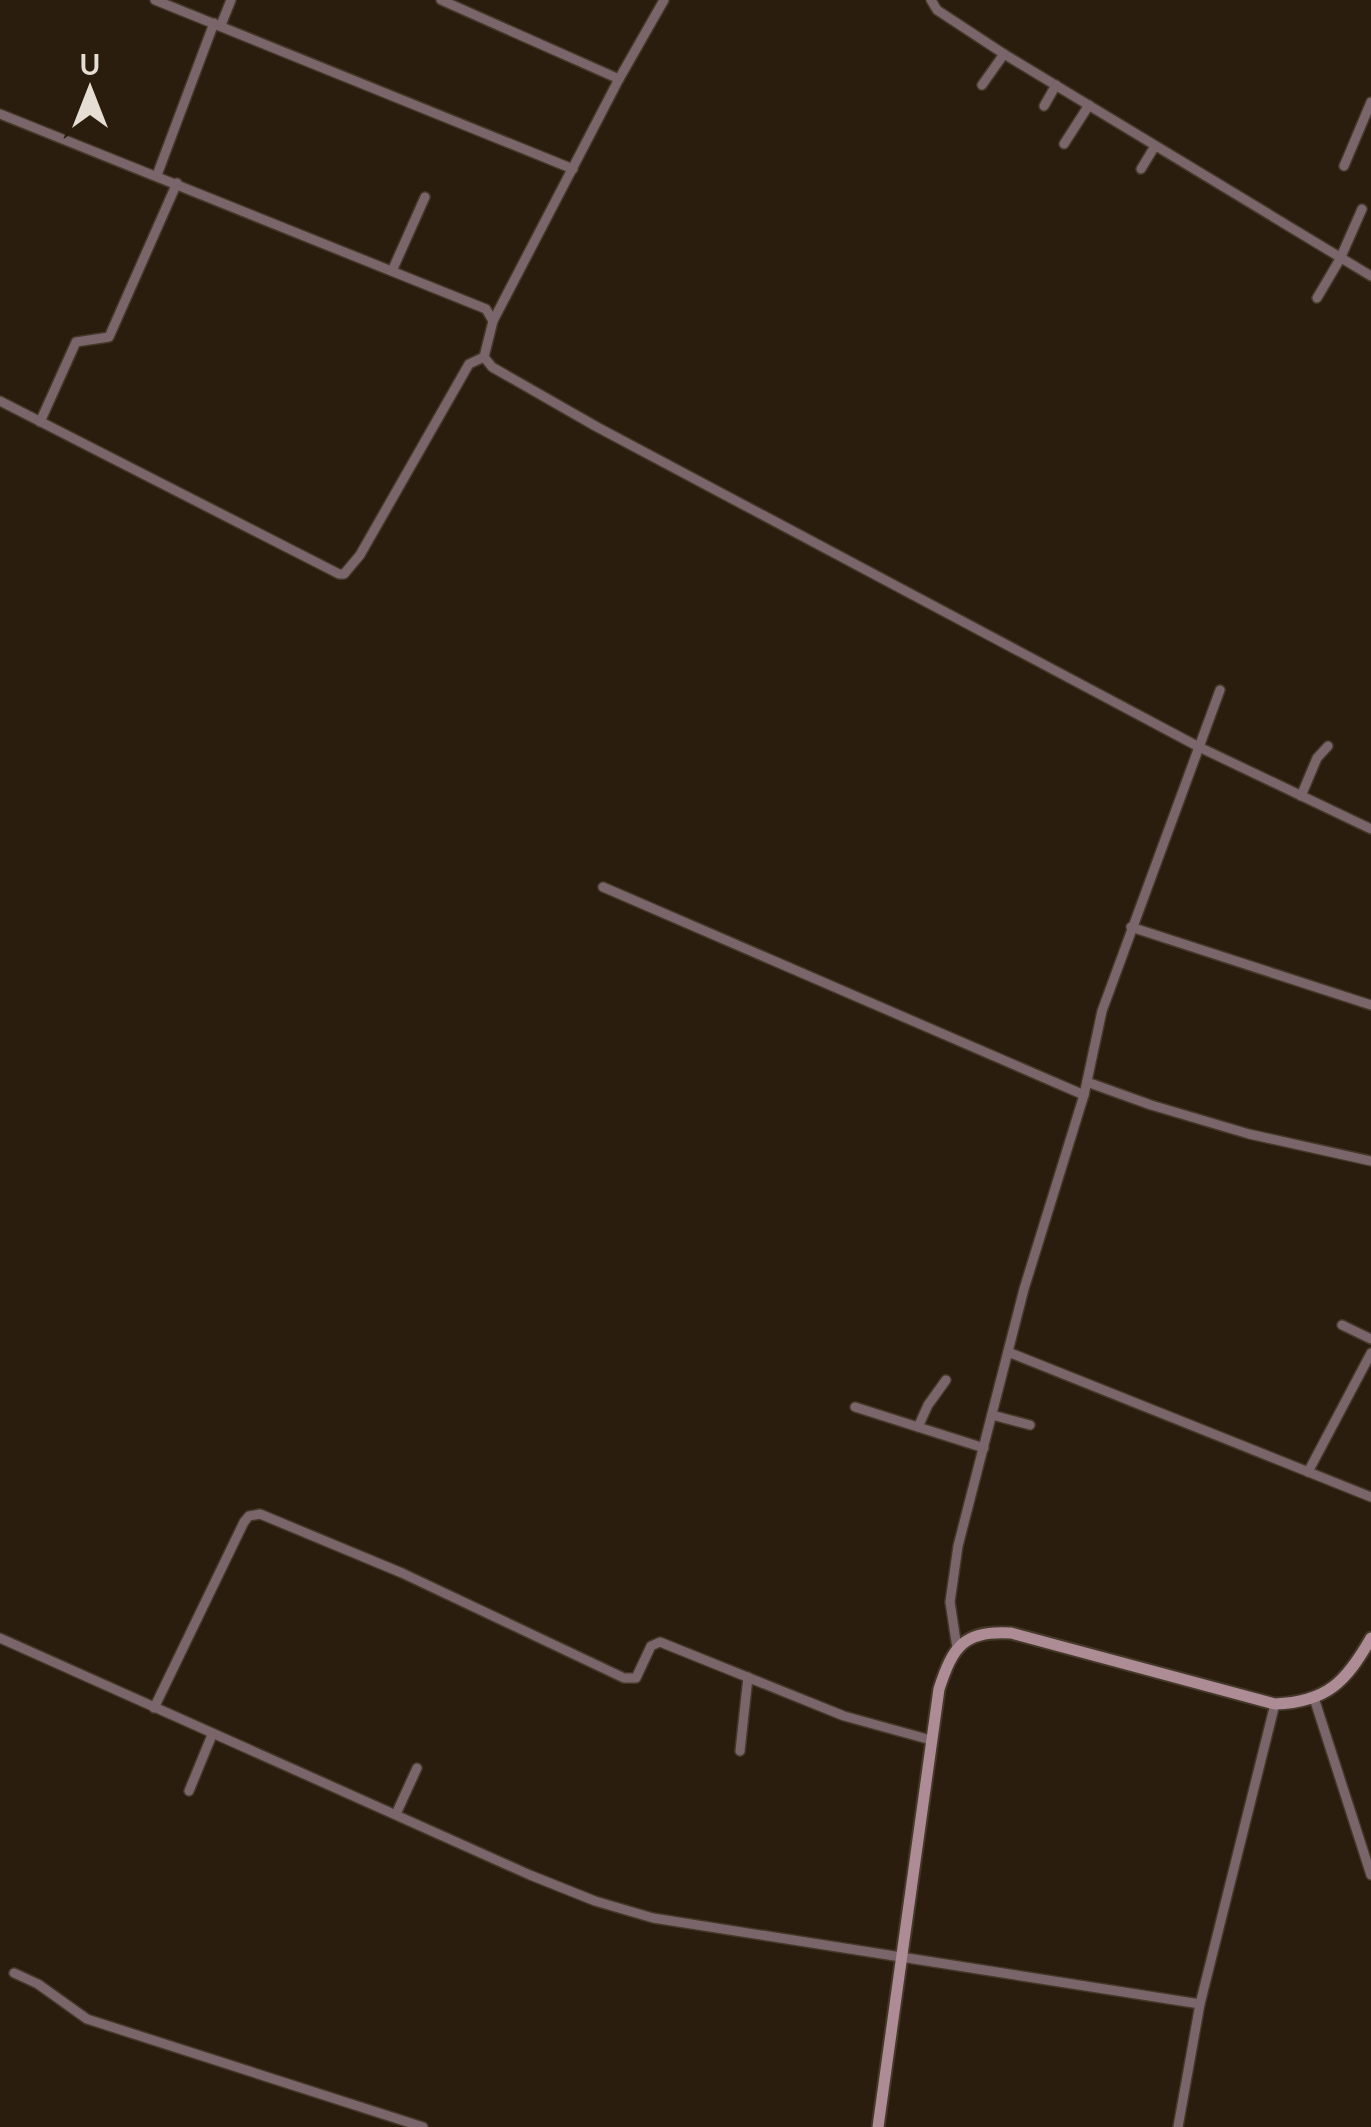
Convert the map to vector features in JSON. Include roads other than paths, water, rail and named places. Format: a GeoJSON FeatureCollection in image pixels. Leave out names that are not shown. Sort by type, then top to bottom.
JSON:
{"type":"FeatureCollection","features":[{"type":"Feature","properties":{"kind":"main road"},"geometry":{"type":"LineString","coordinates":[[878,2127],[939,1689],[957,1648],[980,1633],[1011,1634],[1275,1704],[1314,1698],[1334,1688],[1370,1641]]}},
{"type":"Feature","properties":{"kind":"street"},"geometry":{"type":"LineString","coordinates":[[155,0],[573,169]]}},
{"type":"Feature","properties":{"kind":"street"},"geometry":{"type":"LineString","coordinates":[[157,175],[217,24],[231,0]]}},
{"type":"Feature","properties":{"kind":"street"},"geometry":{"type":"LineString","coordinates":[[441,0],[619,79]]}},
{"type":"Feature","properties":{"kind":"street"},"geometry":{"type":"LineString","coordinates":[[484,357],[493,322],[664,0]]}},
{"type":"Feature","properties":{"kind":"street"},"geometry":{"type":"LineString","coordinates":[[931,0],[936,10],[1004,54],[1371,276]]}},
{"type":"Feature","properties":{"kind":"street"},"geometry":{"type":"LineString","coordinates":[[982,85],[1004,54]]}},
{"type":"Feature","properties":{"kind":"street"},"geometry":{"type":"LineString","coordinates":[[1044,106],[1056,85]]}},
{"type":"Feature","properties":{"kind":"street"},"geometry":{"type":"LineString","coordinates":[[1344,166],[1371,102]]}},
{"type":"Feature","properties":{"kind":"street"},"geometry":{"type":"LineString","coordinates":[[1064,144],[1089,105]]}},
{"type":"Feature","properties":{"kind":"street"},"geometry":{"type":"LineString","coordinates":[[0,114],[486,310],[493,322]]}},
{"type":"Feature","properties":{"kind":"street"},"geometry":{"type":"LineString","coordinates":[[1140,169],[1155,146]]}},
{"type":"Feature","properties":{"kind":"street"},"geometry":{"type":"LineString","coordinates":[[40,422],[76,342],[109,338],[178,183]]}},
{"type":"Feature","properties":{"kind":"street"},"geometry":{"type":"LineString","coordinates":[[392,271],[425,197]]}},
{"type":"Feature","properties":{"kind":"street"},"geometry":{"type":"LineString","coordinates":[[1317,298],[1362,209]]}},
{"type":"Feature","properties":{"kind":"street"},"geometry":{"type":"LineString","coordinates":[[0,401],[344,574],[360,555],[469,364],[484,357]]}},
{"type":"Feature","properties":{"kind":"street"},"geometry":{"type":"LineString","coordinates":[[484,357],[492,367],[596,427],[1199,747],[1371,828]]}},
{"type":"Feature","properties":{"kind":"street"},"geometry":{"type":"LineString","coordinates":[[957,1648],[950,1602],[952,1581],[1024,1289],[1084,1095],[1102,1011],[1220,690]]}},
{"type":"Feature","properties":{"kind":"street"},"geometry":{"type":"LineString","coordinates":[[1301,796],[1318,758],[1328,746]]}},
{"type":"Feature","properties":{"kind":"street"},"geometry":{"type":"LineString","coordinates":[[603,887],[1084,1095]]}},
{"type":"Feature","properties":{"kind":"street"},"geometry":{"type":"LineString","coordinates":[[1132,927],[1371,1005]]}},
{"type":"Feature","properties":{"kind":"street"},"geometry":{"type":"LineString","coordinates":[[1086,1082],[1151,1106],[1249,1134],[1371,1161]]}},
{"type":"Feature","properties":{"kind":"street"},"geometry":{"type":"LineString","coordinates":[[1342,1325],[1371,1338]]}},
{"type":"Feature","properties":{"kind":"street"},"geometry":{"type":"LineString","coordinates":[[1008,1352],[1371,1498]]}},
{"type":"Feature","properties":{"kind":"street"},"geometry":{"type":"LineString","coordinates":[[1308,1472],[1371,1353]]}},
{"type":"Feature","properties":{"kind":"street"},"geometry":{"type":"LineString","coordinates":[[918,1427],[946,1380]]}},
{"type":"Feature","properties":{"kind":"street"},"geometry":{"type":"LineString","coordinates":[[854,1407],[984,1448]]}},
{"type":"Feature","properties":{"kind":"street"},"geometry":{"type":"LineString","coordinates":[[992,1414],[1030,1425]]}},
{"type":"Feature","properties":{"kind":"street"},"geometry":{"type":"LineString","coordinates":[[154,1708],[244,1522],[249,1516],[260,1514],[402,1573],[624,1678],[636,1678],[651,1646],[660,1642],[844,1716],[931,1740]]}},
{"type":"Feature","properties":{"kind":"street"},"geometry":{"type":"LineString","coordinates":[[0,1638],[530,1875],[613,1907],[653,1918],[1200,2004]]}},
{"type":"Feature","properties":{"kind":"street"},"geometry":{"type":"LineString","coordinates":[[740,1751],[748,1677]]}},
{"type":"Feature","properties":{"kind":"street"},"geometry":{"type":"LineString","coordinates":[[1314,1698],[1371,1875]]}},
{"type":"Feature","properties":{"kind":"street"},"geometry":{"type":"LineString","coordinates":[[1178,2127],[1200,2004],[1275,1704]]}},
{"type":"Feature","properties":{"kind":"street"},"geometry":{"type":"LineString","coordinates":[[188,1792],[212,1735]]}},
{"type":"Feature","properties":{"kind":"street"},"geometry":{"type":"LineString","coordinates":[[396,1814],[417,1768]]}},
{"type":"Feature","properties":{"kind":"street"},"geometry":{"type":"LineString","coordinates":[[14,1972],[88,2020],[423,2127]]}}]}
